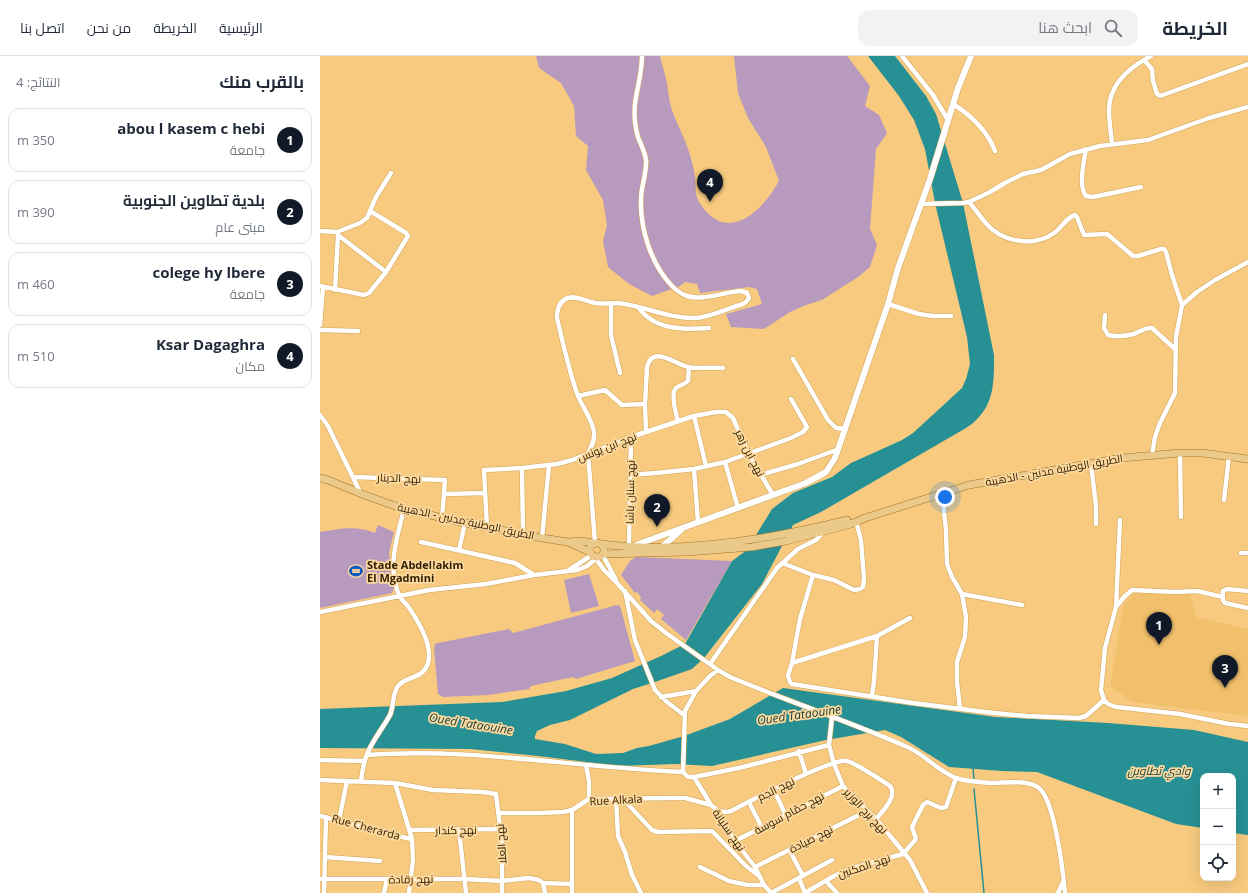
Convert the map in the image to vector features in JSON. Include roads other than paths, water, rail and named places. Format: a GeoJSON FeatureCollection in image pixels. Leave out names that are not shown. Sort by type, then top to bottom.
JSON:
{"type":"FeatureCollection","features":[{"type":"Feature","properties":{"kind":"main road","name":"الطريق الوطنية مدنين - الذهيبة"},"geometry":{"type":"LineString","coordinates":[[568,542],[596,556],[661,549],[752,547],[786,541],[813,531],[865,518],[969,485],[1152,455],[1202,453],[1248,459]]}},
{"type":"Feature","properties":{"kind":"main road","name":"الطريق الوطنية مدنين - الذهيبة"},"geometry":{"type":"LineString","coordinates":[[320,478],[404,509],[486,528],[568,542],[581,541],[661,549]]}},
{"type":"Feature","properties":{"kind":"main road","name":"الطريق الوطنية مدنين - الذهيبة"},"geometry":{"type":"LineString","coordinates":[[813,531],[824,531],[855,520]]}},
{"type":"Feature","properties":{"kind":"main road"},"geometry":{"type":"LineString","coordinates":[[597,543],[604,550],[596,556],[590,548],[597,543]]}},
{"type":"Feature","properties":{"kind":"street"},"geometry":{"type":"LineString","coordinates":[[597,543],[588,453],[593,444],[594,434],[590,420],[578,396],[560,330],[557,312],[559,306],[568,298],[578,298],[592,302],[617,303],[667,315],[696,318],[743,304],[749,298],[746,293],[741,291],[701,297],[685,296],[677,291],[668,282],[654,262],[646,235],[642,212],[641,189],[646,159],[638,138],[635,115],[642,56]]}},
{"type":"Feature","properties":{"kind":"street"},"geometry":{"type":"LineString","coordinates":[[902,56],[933,95],[948,120]]}},
{"type":"Feature","properties":{"kind":"street"},"geometry":{"type":"LineString","coordinates":[[630,547],[806,483],[826,472],[831,467],[846,429],[888,304],[898,268],[930,179],[948,120],[971,56]]}},
{"type":"Feature","properties":{"kind":"street"},"geometry":{"type":"LineString","coordinates":[[1112,144],[1109,108],[1113,92],[1127,71],[1151,56]]}},
{"type":"Feature","properties":{"kind":"street"},"geometry":{"type":"LineString","coordinates":[[1144,60],[1152,70],[1152,81],[1156,93],[1160,96],[1248,64]]}},
{"type":"Feature","properties":{"kind":"street"},"geometry":{"type":"LineString","coordinates":[[954,104],[965,111],[986,132],[995,151]]}},
{"type":"Feature","properties":{"kind":"street"},"geometry":{"type":"LineString","coordinates":[[921,204],[969,202],[1016,177],[1041,170],[1070,154],[1112,144],[1148,140],[1209,118],[1248,107]]}},
{"type":"Feature","properties":{"kind":"street"},"geometry":{"type":"LineString","coordinates":[[1086,149],[1082,186],[1086,196],[1094,197],[1141,187]]}},
{"type":"Feature","properties":{"kind":"street"},"geometry":{"type":"LineString","coordinates":[[338,233],[364,220],[370,212],[376,197],[391,173]]}},
{"type":"Feature","properties":{"kind":"street"},"geometry":{"type":"LineString","coordinates":[[969,202],[992,229],[1001,235],[1014,240],[1036,242],[1054,233],[1074,215],[1077,217],[1084,235],[1107,234],[1133,256],[1138,256],[1161,249],[1166,252],[1182,305],[1176,337],[1175,394],[1160,423],[1155,437],[1152,455]]}},
{"type":"Feature","properties":{"kind":"street"},"geometry":{"type":"LineString","coordinates":[[320,325],[322,287],[360,295],[370,293],[386,272],[408,236],[406,233],[370,212]]}},
{"type":"Feature","properties":{"kind":"street"},"geometry":{"type":"LineString","coordinates":[[320,231],[338,233],[386,272]]}},
{"type":"Feature","properties":{"kind":"street"},"geometry":{"type":"LineString","coordinates":[[335,290],[338,233]]}},
{"type":"Feature","properties":{"kind":"street"},"geometry":{"type":"LineString","coordinates":[[1182,305],[1197,292],[1215,280],[1248,262]]}},
{"type":"Feature","properties":{"kind":"street"},"geometry":{"type":"LineString","coordinates":[[611,303],[611,335],[620,373]]}},
{"type":"Feature","properties":{"kind":"street"},"geometry":{"type":"LineString","coordinates":[[888,304],[919,314],[952,316]]}},
{"type":"Feature","properties":{"kind":"street"},"geometry":{"type":"LineString","coordinates":[[639,308],[653,320],[667,326],[693,329],[709,328]]}},
{"type":"Feature","properties":{"kind":"street"},"geometry":{"type":"LineString","coordinates":[[1105,315],[1104,328],[1108,335],[1120,336],[1134,334],[1148,328],[1152,328],[1176,350]]}},
{"type":"Feature","properties":{"kind":"street"},"geometry":{"type":"LineString","coordinates":[[320,330],[358,331]]}},
{"type":"Feature","properties":{"kind":"street"},"geometry":{"type":"LineString","coordinates":[[646,432],[645,404],[648,362],[662,356],[689,367],[723,368]]}},
{"type":"Feature","properties":{"kind":"street"},"geometry":{"type":"LineString","coordinates":[[793,359],[828,420],[836,428],[846,429]]}},
{"type":"Feature","properties":{"kind":"street"},"geometry":{"type":"LineString","coordinates":[[678,421],[674,393],[677,388],[688,381],[689,367]]}},
{"type":"Feature","properties":{"kind":"street"},"geometry":{"type":"LineString","coordinates":[[578,396],[605,390],[622,405],[645,404]]}},
{"type":"Feature","properties":{"kind":"street"},"geometry":{"type":"LineString","coordinates":[[630,475],[694,468],[726,462],[792,438],[803,432],[807,427],[791,399]]}},
{"type":"Feature","properties":{"kind":"street","name":"نهج ابن يونس"},"geometry":{"type":"LineString","coordinates":[[485,493],[484,470],[549,465],[572,460],[631,437],[694,416],[716,412],[726,412]]}},
{"type":"Feature","properties":{"kind":"street","name":"نهج ابن زهر"},"geometry":{"type":"LineString","coordinates":[[726,412],[733,418],[748,453],[773,495]]}},
{"type":"Feature","properties":{"kind":"street"},"geometry":{"type":"LineString","coordinates":[[320,415],[328,426],[361,494]]}},
{"type":"Feature","properties":{"kind":"street"},"geometry":{"type":"LineString","coordinates":[[694,416],[706,466]]}},
{"type":"Feature","properties":{"kind":"street","name":"نهج سنان باشا"},"geometry":{"type":"LineString","coordinates":[[630,547],[631,437]]}},
{"type":"Feature","properties":{"kind":"street"},"geometry":{"type":"LineString","coordinates":[[760,475],[798,464],[839,449]]}},
{"type":"Feature","properties":{"kind":"street"},"geometry":{"type":"LineString","coordinates":[[1180,453],[1181,517]]}},
{"type":"Feature","properties":{"kind":"street"},"geometry":{"type":"LineString","coordinates":[[1224,500],[1229,456]]}},
{"type":"Feature","properties":{"kind":"street"},"geometry":{"type":"LineString","coordinates":[[726,462],[738,508]]}},
{"type":"Feature","properties":{"kind":"street"},"geometry":{"type":"LineString","coordinates":[[1091,464],[1096,506],[1096,524]]}},
{"type":"Feature","properties":{"kind":"street"},"geometry":{"type":"LineString","coordinates":[[542,538],[549,465]]}},
{"type":"Feature","properties":{"kind":"street"},"geometry":{"type":"LineString","coordinates":[[522,468],[523,534]]}},
{"type":"Feature","properties":{"kind":"street"},"geometry":{"type":"LineString","coordinates":[[694,468],[698,522]]}},
{"type":"Feature","properties":{"kind":"street","name":"نهج الدينار"},"geometry":{"type":"LineString","coordinates":[[353,477],[445,480],[445,494]]}},
{"type":"Feature","properties":{"kind":"street"},"geometry":{"type":"LineString","coordinates":[[442,518],[445,494],[485,493],[486,528]]}},
{"type":"Feature","properties":{"kind":"street"},"geometry":{"type":"LineString","coordinates":[[942,493],[946,530],[947,564],[952,577],[962,594],[966,617],[963,645],[957,662],[960,709]]}},
{"type":"Feature","properties":{"kind":"street"},"geometry":{"type":"LineString","coordinates":[[362,781],[366,755],[390,714],[395,692],[399,685],[425,670],[428,663],[428,646],[424,634],[406,604],[399,596],[392,561],[404,509]]}},
{"type":"Feature","properties":{"kind":"street"},"geometry":{"type":"LineString","coordinates":[[782,562],[813,575],[834,580],[854,590],[863,587],[864,582],[861,540],[855,520]]}},
{"type":"Feature","properties":{"kind":"street"},"geometry":{"type":"LineString","coordinates":[[1120,520],[1116,607],[1105,648],[1101,690],[1104,700],[1108,704],[1116,707],[1180,714],[1229,724],[1248,726]]}},
{"type":"Feature","properties":{"kind":"street"},"geometry":{"type":"LineString","coordinates":[[459,550],[464,523]]}},
{"type":"Feature","properties":{"kind":"street"},"geometry":{"type":"LineString","coordinates":[[661,549],[686,526]]}},
{"type":"Feature","properties":{"kind":"street"},"geometry":{"type":"LineString","coordinates":[[710,664],[782,562],[798,549],[816,540],[824,531]]}},
{"type":"Feature","properties":{"kind":"street"},"geometry":{"type":"LineString","coordinates":[[678,533],[676,538],[684,548]]}},
{"type":"Feature","properties":{"kind":"street"},"geometry":{"type":"LineString","coordinates":[[421,542],[515,563],[534,575]]}},
{"type":"Feature","properties":{"kind":"street"},"geometry":{"type":"LineString","coordinates":[[1241,553],[1248,553]]}},
{"type":"Feature","properties":{"kind":"street"},"geometry":{"type":"LineString","coordinates":[[320,612],[429,590],[486,584],[534,575],[568,571],[596,556]]}},
{"type":"Feature","properties":{"kind":"street"},"geometry":{"type":"LineString","coordinates":[[596,556],[606,561],[616,582]]}},
{"type":"Feature","properties":{"kind":"street"},"geometry":{"type":"LineString","coordinates":[[596,556],[604,570],[625,591],[651,621],[718,670],[730,677],[907,746],[956,778],[975,782],[1025,783],[1039,788],[1044,794],[1051,809],[1065,893]]}},
{"type":"Feature","properties":{"kind":"street"},"geometry":{"type":"LineString","coordinates":[[813,575],[800,619],[792,663],[788,675],[792,684],[913,703],[1027,716],[1079,718],[1092,712],[1104,700]]}},
{"type":"Feature","properties":{"kind":"street"},"geometry":{"type":"LineString","coordinates":[[1248,591],[1227,589],[1223,591],[1223,600],[1225,603],[1248,608]]}},
{"type":"Feature","properties":{"kind":"street"},"geometry":{"type":"LineString","coordinates":[[1116,607],[1130,591],[1135,590],[1176,592],[1197,591],[1223,597]]}},
{"type":"Feature","properties":{"kind":"street"},"geometry":{"type":"LineString","coordinates":[[625,591],[635,640],[655,690],[684,714]]}},
{"type":"Feature","properties":{"kind":"street"},"geometry":{"type":"LineString","coordinates":[[962,594],[1022,605]]}},
{"type":"Feature","properties":{"kind":"street"},"geometry":{"type":"LineString","coordinates":[[792,663],[877,636],[910,618]]}},
{"type":"Feature","properties":{"kind":"street"},"geometry":{"type":"LineString","coordinates":[[872,696],[877,636]]}},
{"type":"Feature","properties":{"kind":"street"},"geometry":{"type":"LineString","coordinates":[[718,670],[696,691],[686,707],[684,714],[683,770],[688,777],[739,768],[829,743],[832,717]]}},
{"type":"Feature","properties":{"kind":"street"},"geometry":{"type":"LineString","coordinates":[[662,697],[696,691]]}},
{"type":"Feature","properties":{"kind":"street","name":"نهج برج الوزير"},"geometry":{"type":"LineString","coordinates":[[829,743],[834,764],[842,786],[876,819],[903,854],[912,863],[927,893]]}},
{"type":"Feature","properties":{"kind":"street"},"geometry":{"type":"LineString","coordinates":[[799,752],[806,774]]}},
{"type":"Feature","properties":{"kind":"street"},"geometry":{"type":"LineString","coordinates":[[366,755],[467,754],[502,756],[586,765],[683,770]]}},
{"type":"Feature","properties":{"kind":"street"},"geometry":{"type":"LineString","coordinates":[[320,760],[364,761]]}},
{"type":"Feature","properties":{"kind":"street","name":"نهج الجم"},"geometry":{"type":"LineString","coordinates":[[718,811],[731,811],[806,774],[843,761],[850,762],[890,786],[892,789],[893,792],[890,800],[876,819]]}},
{"type":"Feature","properties":{"kind":"street"},"geometry":{"type":"LineString","coordinates":[[586,765],[589,781],[589,799]]}},
{"type":"Feature","properties":{"kind":"street","name":"نهج سليانة"},"geometry":{"type":"LineString","coordinates":[[694,777],[711,805],[718,811],[735,841],[756,867],[764,884],[771,893]]}},
{"type":"Feature","properties":{"kind":"street"},"geometry":{"type":"LineString","coordinates":[[903,854],[916,839],[912,827],[923,805],[927,802],[941,808],[946,807],[956,778]]}},
{"type":"Feature","properties":{"kind":"street"},"geometry":{"type":"LineString","coordinates":[[320,780],[395,783],[412,839],[409,893]]}},
{"type":"Feature","properties":{"kind":"street"},"geometry":{"type":"LineString","coordinates":[[339,820],[347,781]]}},
{"type":"Feature","properties":{"kind":"street","name":"نهج العلا"},"geometry":{"type":"LineString","coordinates":[[395,783],[433,790],[496,794],[501,829],[503,860],[502,893]]}},
{"type":"Feature","properties":{"kind":"street","name":"نهج حمّام سوسة"},"geometry":{"type":"LineString","coordinates":[[735,841],[842,786]]}},
{"type":"Feature","properties":{"kind":"street"},"geometry":{"type":"LineString","coordinates":[[774,790],[785,814]]}},
{"type":"Feature","properties":{"kind":"street"},"geometry":{"type":"LineString","coordinates":[[622,798],[652,830],[658,832],[712,831],[746,866],[760,877]]}},
{"type":"Feature","properties":{"kind":"street","name":"Rue Alkala"},"geometry":{"type":"LineString","coordinates":[[498,813],[540,813],[572,810],[589,799],[685,798],[711,805]]}},
{"type":"Feature","properties":{"kind":"street"},"geometry":{"type":"LineString","coordinates":[[616,799],[618,836],[626,852],[632,875],[641,893]]}},
{"type":"Feature","properties":{"kind":"street"},"geometry":{"type":"LineString","coordinates":[[749,802],[762,828]]}},
{"type":"Feature","properties":{"kind":"street"},"geometry":{"type":"LineString","coordinates":[[572,810],[572,893]]}},
{"type":"Feature","properties":{"kind":"street","name":"نهج صيادة"},"geometry":{"type":"LineString","coordinates":[[756,867],[867,811]]}},
{"type":"Feature","properties":{"kind":"street","name":"Rue Cherarda"},"geometry":{"type":"LineString","coordinates":[[320,816],[412,839]]}},
{"type":"Feature","properties":{"kind":"street"},"geometry":{"type":"LineString","coordinates":[[324,893],[322,879],[325,857],[326,817]]}},
{"type":"Feature","properties":{"kind":"street","name":"نهج كندار"},"geometry":{"type":"LineString","coordinates":[[410,830],[501,829]]}},
{"type":"Feature","properties":{"kind":"street"},"geometry":{"type":"LineString","coordinates":[[458,830],[466,893]]}},
{"type":"Feature","properties":{"kind":"street"},"geometry":{"type":"LineString","coordinates":[[790,851],[808,892]]}},
{"type":"Feature","properties":{"kind":"street","name":"نهج المكنين"},"geometry":{"type":"LineString","coordinates":[[808,892],[834,876],[849,869],[903,854]]}},
{"type":"Feature","properties":{"kind":"street"},"geometry":{"type":"LineString","coordinates":[[325,857],[380,861]]}},
{"type":"Feature","properties":{"kind":"street"},"geometry":{"type":"LineString","coordinates":[[771,893],[832,860]]}},
{"type":"Feature","properties":{"kind":"street"},"geometry":{"type":"LineString","coordinates":[[700,868],[729,881],[748,885],[764,884]]}},
{"type":"Feature","properties":{"kind":"street","name":"نهج رقادة"},"geometry":{"type":"LineString","coordinates":[[322,879],[411,878],[502,881],[529,878],[539,880],[543,883],[572,884]]}},
{"type":"Feature","properties":{"kind":"street"},"geometry":{"type":"LineString","coordinates":[[384,893],[387,879]]}},
{"type":"Feature","properties":{"kind":"street"},"geometry":{"type":"LineString","coordinates":[[1058,893],[1064,880]]}},
{"type":"Feature","properties":{"kind":"street"},"geometry":{"type":"LineString","coordinates":[[826,881],[837,893]]}},
{"type":"Feature","properties":{"kind":"street"},"geometry":{"type":"LineString","coordinates":[[543,883],[545,893]]}},
{"type":"Feature","properties":{"kind":"water","name":"وادي تطاوين"},"geometry":{"type":"Polygon","coordinates":[[[868,56],[895,56],[926,96],[936,114],[963,203],[994,355],[994,372],[991,396],[988,404],[977,419],[966,428],[821,512],[793,525],[762,584],[704,658],[692,669],[633,689],[570,720],[550,725],[537,731],[535,739],[565,744],[596,754],[623,753],[684,736],[730,719],[783,688],[995,717],[1108,723],[1194,730],[1248,742],[1248,835],[1236,833],[1236,773],[1200,773],[1200,828],[1176,824],[1037,772],[949,767],[901,737],[885,730],[826,740],[712,766],[675,764],[619,766],[470,749],[320,748],[320,709],[502,702],[566,691],[612,678],[685,644],[732,561],[747,550],[772,509],[793,493],[832,477],[851,463],[902,440],[913,433],[962,388],[970,364],[967,337],[935,203],[925,149],[914,120],[899,96],[868,56]]]}},
{"type":"Feature","properties":{"kind":"waterway"},"geometry":{"type":"LineString","coordinates":[[973,767],[974,780]]}},
{"type":"Feature","properties":{"kind":"waterway"},"geometry":{"type":"LineString","coordinates":[[974,789],[984,893]]}},
{"type":"Feature","properties":{"kind":"place","name":"Ksar Dagaghra"},"geometry":{"type":"Point","coordinates":[710,202]}},
{"type":"Feature","properties":{"kind":"place","name":"بلدية تطاوين الجنوبية"},"geometry":{"type":"Point","coordinates":[657,527]}},
{"type":"Feature","properties":{"kind":"place","name":"Stade Abdelاakim El Mgadmini"},"geometry":{"type":"Point","coordinates":[356,571]}},
{"type":"Feature","properties":{"kind":"place","name":"abou l kasem c hebi"},"geometry":{"type":"Point","coordinates":[1159,645]}},
{"type":"Feature","properties":{"kind":"place","name":"colege hy lbere"},"geometry":{"type":"Point","coordinates":[1225,688]}},
{"type":"Feature","properties":{"kind":"water label","name":"Oued Tataouine"},"geometry":{"type":"Point","coordinates":[799,715]}},
{"type":"Feature","properties":{"kind":"water label","name":"Oued Tataouine"},"geometry":{"type":"Point","coordinates":[471,724]}}]}
